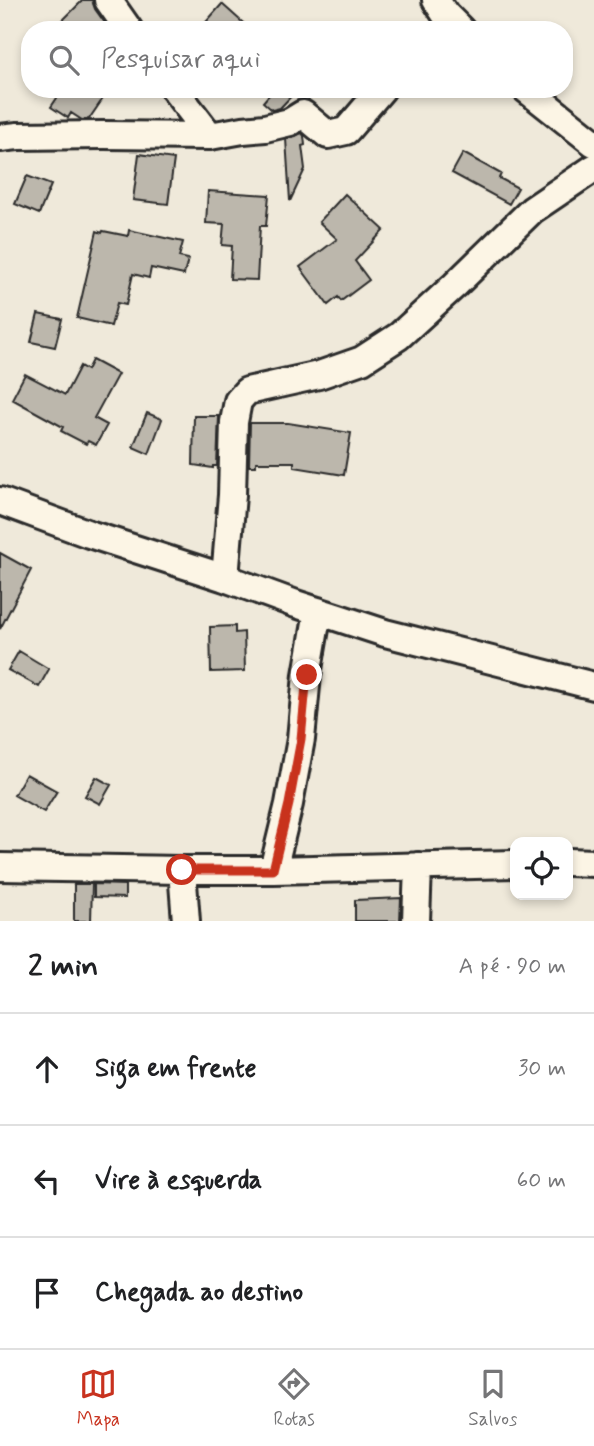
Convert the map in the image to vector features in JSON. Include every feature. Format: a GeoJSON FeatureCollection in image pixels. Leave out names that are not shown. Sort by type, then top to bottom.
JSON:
{"type":"FeatureCollection","features":[{"type":"Feature","properties":{"kind":"street"},"geometry":{"type":"LineString","coordinates":[[108,0],[123,21]]}},
{"type":"Feature","properties":{"kind":"street"},"geometry":{"type":"LineString","coordinates":[[181,98],[210,136]]}},
{"type":"Feature","properties":{"kind":"street"},"geometry":{"type":"LineString","coordinates":[[0,138],[210,136],[265,128],[290,122],[303,114],[328,135],[346,131],[374,98]]}},
{"type":"Feature","properties":{"kind":"street"},"geometry":{"type":"LineString","coordinates":[[537,98],[594,143]]}},
{"type":"Feature","properties":{"kind":"street"},"geometry":{"type":"LineString","coordinates":[[225,578],[232,495],[234,422],[238,401],[247,391],[319,374],[362,360],[399,336],[532,210],[594,167]]}},
{"type":"Feature","properties":{"kind":"street"},"geometry":{"type":"LineString","coordinates":[[0,501],[89,534],[386,633],[594,686]]}},
{"type":"Feature","properties":{"kind":"street"},"geometry":{"type":"LineString","coordinates":[[273,870],[301,739],[307,675],[318,611]]}},
{"type":"Feature","properties":{"kind":"street"},"geometry":{"type":"LineString","coordinates":[[573,862],[594,863]]}},
{"type":"Feature","properties":{"kind":"street"},"geometry":{"type":"LineString","coordinates":[[0,867],[273,870],[510,864]]}},
{"type":"Feature","properties":{"kind":"street"},"geometry":{"type":"LineString","coordinates":[[416,921],[418,866]]}},
{"type":"Feature","properties":{"kind":"street"},"geometry":{"type":"LineString","coordinates":[[182,870],[186,921]]}},
{"type":"Feature","properties":{"kind":"building"},"geometry":{"type":"Polygon","coordinates":[[[83,0],[92,0],[104,21],[62,21],[83,0]]]}},
{"type":"Feature","properties":{"kind":"building"},"geometry":{"type":"Polygon","coordinates":[[[222,4],[241,21],[207,21],[222,4]]]}},
{"type":"Feature","properties":{"kind":"building"},"geometry":{"type":"Polygon","coordinates":[[[57,98],[103,98],[89,119],[82,120],[71,113],[68,118],[51,107],[57,98]]]}},
{"type":"Feature","properties":{"kind":"building"},"geometry":{"type":"Polygon","coordinates":[[[266,98],[289,98],[280,108],[272,110],[263,102],[266,98]]]}},
{"type":"Feature","properties":{"kind":"building"},"geometry":{"type":"Polygon","coordinates":[[[302,133],[305,169],[290,201],[286,139],[302,133]]]}},
{"type":"Feature","properties":{"kind":"building"},"geometry":{"type":"Polygon","coordinates":[[[463,153],[501,174],[499,178],[518,188],[509,204],[452,173],[463,153]]]}},
{"type":"Feature","properties":{"kind":"building"},"geometry":{"type":"Polygon","coordinates":[[[139,154],[174,159],[168,204],[133,200],[139,154]]]}},
{"type":"Feature","properties":{"kind":"building"},"geometry":{"type":"Polygon","coordinates":[[[27,176],[51,185],[39,214],[15,204],[27,176]]]}},
{"type":"Feature","properties":{"kind":"building"},"geometry":{"type":"Polygon","coordinates":[[[208,191],[269,195],[266,226],[260,226],[257,280],[230,279],[232,246],[222,245],[224,224],[206,223],[208,191]]]}},
{"type":"Feature","properties":{"kind":"building"},"geometry":{"type":"Polygon","coordinates":[[[345,194],[384,230],[355,261],[369,280],[341,301],[338,297],[328,305],[300,267],[337,239],[319,222],[345,194]]]}},
{"type":"Feature","properties":{"kind":"building"},"geometry":{"type":"Polygon","coordinates":[[[129,230],[183,242],[179,257],[188,259],[184,275],[151,268],[149,278],[133,274],[126,305],[117,303],[111,326],[77,318],[97,231],[128,236],[129,230]]]}},
{"type":"Feature","properties":{"kind":"building"},"geometry":{"type":"Polygon","coordinates":[[[38,314],[62,319],[55,347],[31,342],[38,314]]]}},
{"type":"Feature","properties":{"kind":"building"},"geometry":{"type":"Polygon","coordinates":[[[92,360],[118,374],[94,418],[107,425],[96,445],[88,441],[86,444],[61,431],[63,427],[12,399],[25,374],[65,395],[80,366],[87,370],[92,360]]]}},
{"type":"Feature","properties":{"kind":"building"},"geometry":{"type":"Polygon","coordinates":[[[147,413],[162,419],[149,454],[133,447],[147,413]]]}},
{"type":"Feature","properties":{"kind":"building"},"geometry":{"type":"Polygon","coordinates":[[[194,416],[219,416],[217,466],[213,468],[193,465],[194,416]]]}},
{"type":"Feature","properties":{"kind":"building"},"geometry":{"type":"Polygon","coordinates":[[[250,423],[288,423],[351,433],[344,475],[294,467],[294,462],[256,462],[256,466],[249,466],[250,423]]]}},
{"type":"Feature","properties":{"kind":"building"},"geometry":{"type":"Polygon","coordinates":[[[0,553],[31,570],[0,629],[0,553]]]}},
{"type":"Feature","properties":{"kind":"building"},"geometry":{"type":"Polygon","coordinates":[[[235,626],[235,633],[244,632],[245,671],[211,672],[210,627],[235,626]]]}},
{"type":"Feature","properties":{"kind":"building"},"geometry":{"type":"Polygon","coordinates":[[[19,651],[49,669],[39,687],[8,670],[19,651]]]}},
{"type":"Feature","properties":{"kind":"building"},"geometry":{"type":"Polygon","coordinates":[[[26,774],[57,791],[44,812],[14,795],[26,774]]]}},
{"type":"Feature","properties":{"kind":"building"},"geometry":{"type":"Polygon","coordinates":[[[96,777],[111,785],[100,804],[85,796],[96,777]]]}},
{"type":"Feature","properties":{"kind":"building"},"geometry":{"type":"Polygon","coordinates":[[[74,884],[92,884],[91,921],[74,921],[74,884]]]}},
{"type":"Feature","properties":{"kind":"building"},"geometry":{"type":"Polygon","coordinates":[[[94,884],[125,885],[125,898],[94,897],[94,884]]]}},
{"type":"Feature","properties":{"kind":"building"},"geometry":{"type":"Polygon","coordinates":[[[401,898],[400,921],[355,921],[355,900],[401,898]]]}},
{"type":"Feature","properties":{"kind":"route"},"geometry":{"type":"LineString","coordinates":[[182,870],[273,870],[301,739],[307,675]]}}]}
